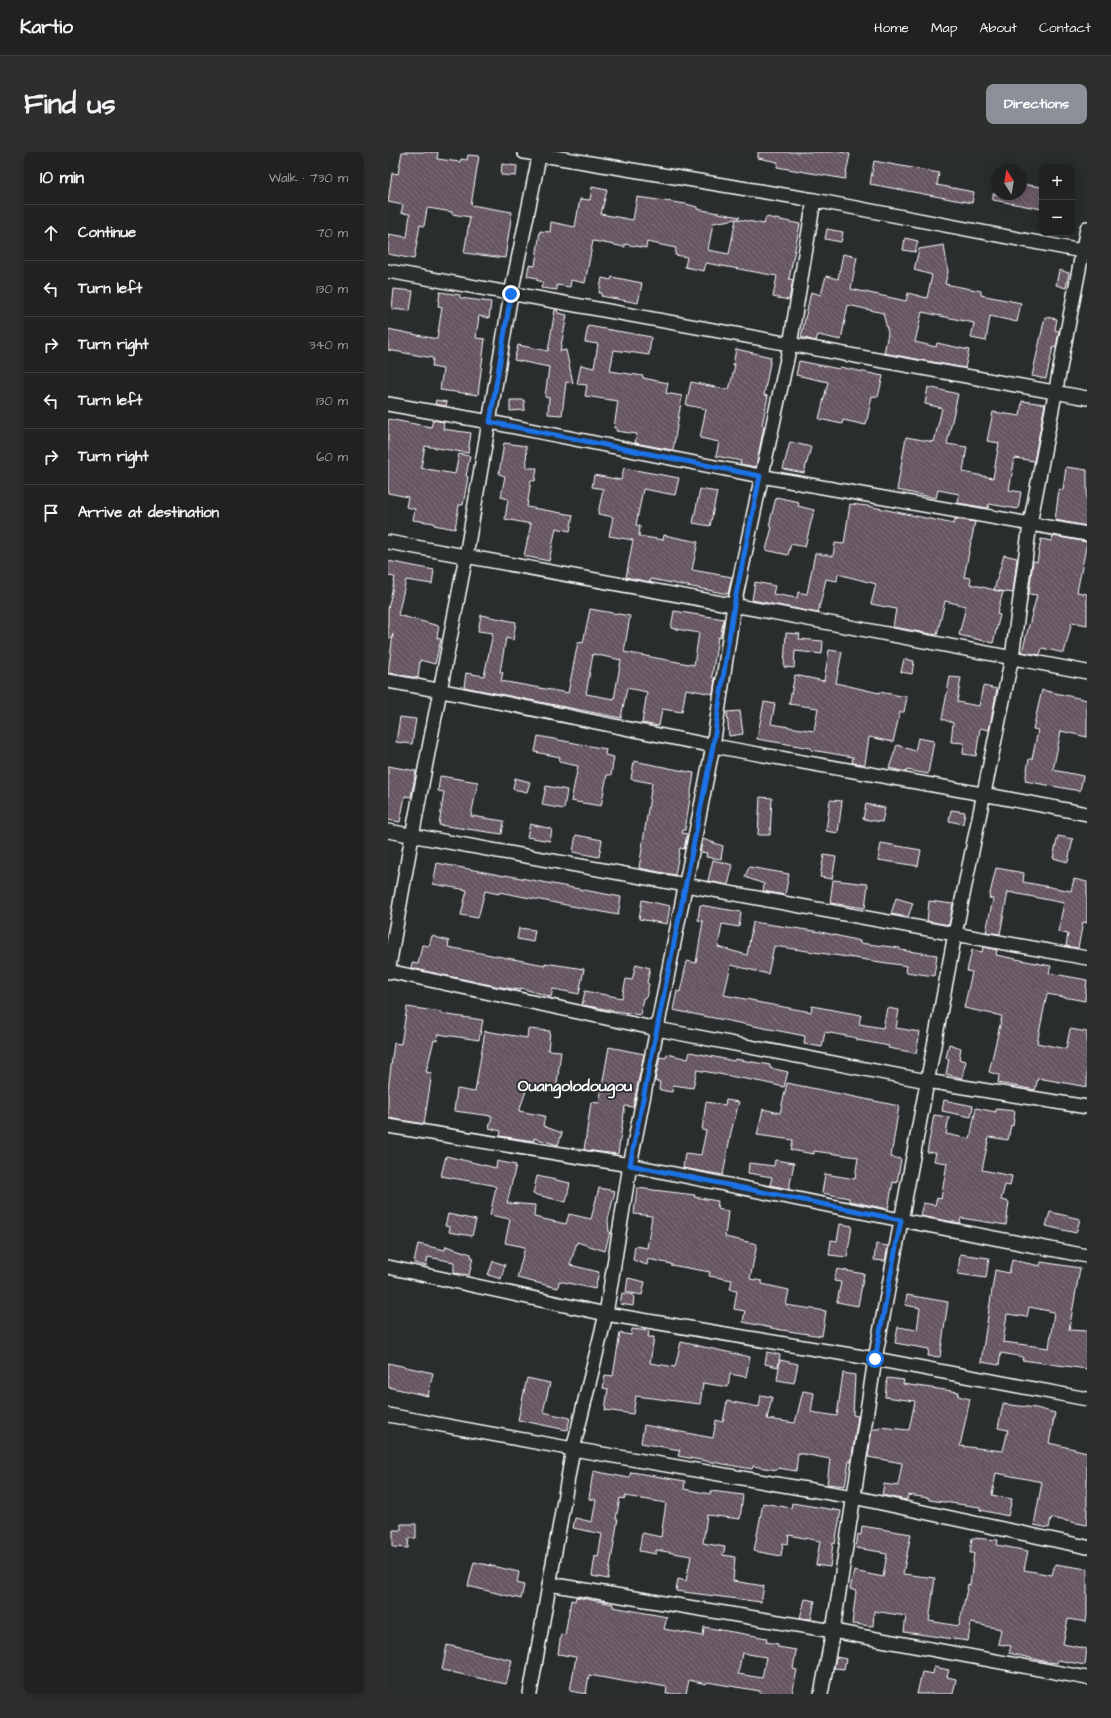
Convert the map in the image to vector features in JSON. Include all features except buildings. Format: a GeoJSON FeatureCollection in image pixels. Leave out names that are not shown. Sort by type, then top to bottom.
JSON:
{"type":"FeatureCollection","features":[{"type":"Feature","properties":{"kind":"street"},"geometry":{"type":"LineString","coordinates":[[524,152],[539,153],[814,200],[1085,252]]}},
{"type":"Feature","properties":{"kind":"street"},"geometry":{"type":"LineString","coordinates":[[539,153],[511,294],[466,556],[412,836],[388,971],[656,1029],[927,1081],[1087,1108]]}},
{"type":"Feature","properties":{"kind":"street"},"geometry":{"type":"LineString","coordinates":[[530,1694],[573,1449],[606,1314],[630,1165],[713,746],[734,605],[760,476],[790,345],[814,200]]}},
{"type":"Feature","properties":{"kind":"street"},"geometry":{"type":"LineString","coordinates":[[821,1694],[833,1630],[875,1359],[955,934],[1012,657],[1030,524],[1085,252],[1087,228]]}},
{"type":"Feature","properties":{"kind":"street"},"geometry":{"type":"LineString","coordinates":[[388,271],[1087,398]]}},
{"type":"Feature","properties":{"kind":"street"},"geometry":{"type":"LineString","coordinates":[[388,404],[490,422],[760,476],[1087,534]]}},
{"type":"Feature","properties":{"kind":"street"},"geometry":{"type":"LineString","coordinates":[[388,542],[734,605],[1087,672]]}},
{"type":"Feature","properties":{"kind":"street"},"geometry":{"type":"LineString","coordinates":[[388,681],[441,690],[713,746],[984,793],[1087,814]]}},
{"type":"Feature","properties":{"kind":"street"},"geometry":{"type":"LineString","coordinates":[[388,831],[1087,958]]}},
{"type":"Feature","properties":{"kind":"street"},"geometry":{"type":"LineString","coordinates":[[388,1126],[630,1165],[1087,1256]]}},
{"type":"Feature","properties":{"kind":"street"},"geometry":{"type":"LineString","coordinates":[[388,1267],[606,1314],[875,1359],[1087,1399]]}},
{"type":"Feature","properties":{"kind":"street"},"geometry":{"type":"LineString","coordinates":[[388,1415],[573,1449],[854,1497],[1087,1547]]}},
{"type":"Feature","properties":{"kind":"street"},"geometry":{"type":"LineString","coordinates":[[549,1584],[833,1630],[1087,1678]]}},
{"type":"Feature","properties":{"kind":"district","name":"Ouangolodougou"},"geometry":{"type":"Point","coordinates":[575,1085]}},
{"type":"Feature","properties":{"kind":"route"},"geometry":{"type":"LineString","coordinates":[[511,294],[490,422],[760,476],[734,605],[713,746],[630,1165],[901,1220],[875,1359]]}}]}
